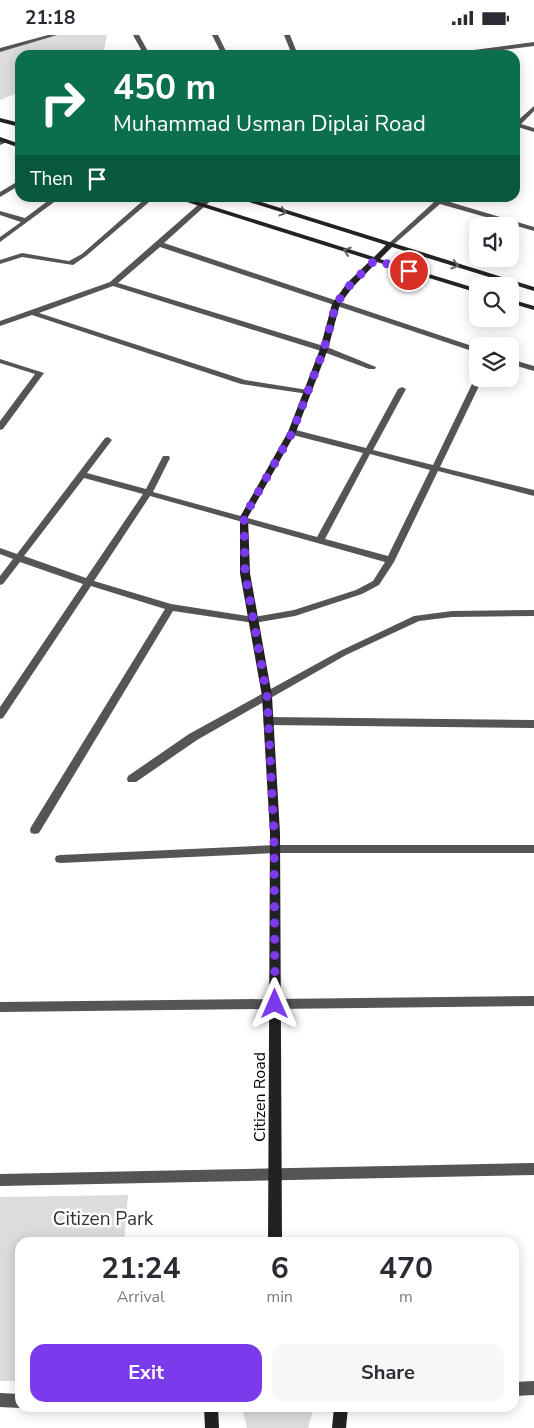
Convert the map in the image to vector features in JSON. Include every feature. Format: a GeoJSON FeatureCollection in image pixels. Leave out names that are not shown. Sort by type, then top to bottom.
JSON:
{"type":"FeatureCollection","features":[{"type":"Feature","properties":{"kind":"street"},"geometry":{"type":"LineString","coordinates":[[0,50],[54,35]]}},
{"type":"Feature","properties":{"kind":"street"},"geometry":{"type":"LineString","coordinates":[[136,35],[144,50]]}},
{"type":"Feature","properties":{"kind":"street"},"geometry":{"type":"LineString","coordinates":[[215,35],[222,50]]}},
{"type":"Feature","properties":{"kind":"street"},"geometry":{"type":"LineString","coordinates":[[287,35],[293,50]]}},
{"type":"Feature","properties":{"kind":"street"},"geometry":{"type":"LineString","coordinates":[[489,50],[534,44]]}},
{"type":"Feature","properties":{"kind":"street"},"geometry":{"type":"LineString","coordinates":[[520,122],[534,108]]}},
{"type":"Feature","properties":{"kind":"street"},"geometry":{"type":"LineString","coordinates":[[0,120],[15,124]]}},
{"type":"Feature","properties":{"kind":"street"},"geometry":{"type":"LineString","coordinates":[[520,127],[534,130]]}},
{"type":"Feature","properties":{"kind":"street"},"geometry":{"type":"LineString","coordinates":[[2,141],[15,145]]}},
{"type":"Feature","properties":{"kind":"street"},"geometry":{"type":"LineString","coordinates":[[0,195],[15,185]]}},
{"type":"Feature","properties":{"kind":"street"},"geometry":{"type":"LineString","coordinates":[[0,240],[51,202]]}},
{"type":"Feature","properties":{"kind":"street"},"geometry":{"type":"LineString","coordinates":[[0,262],[22,255],[70,263],[84,255],[146,202]]}},
{"type":"Feature","properties":{"kind":"street"},"geometry":{"type":"LineString","coordinates":[[192,202],[469,288]]}},
{"type":"Feature","properties":{"kind":"street"},"geometry":{"type":"LineString","coordinates":[[0,324],[113,284],[206,202]]}},
{"type":"Feature","properties":{"kind":"street"},"geometry":{"type":"LineString","coordinates":[[252,202],[534,289]]}},
{"type":"Feature","properties":{"kind":"street"},"geometry":{"type":"LineString","coordinates":[[244,517],[292,433],[324,349],[336,304],[350,285],[437,202]]}},
{"type":"Feature","properties":{"kind":"street"},"geometry":{"type":"LineString","coordinates":[[449,202],[534,229]]}},
{"type":"Feature","properties":{"kind":"street"},"geometry":{"type":"LineString","coordinates":[[0,213],[26,221]]}},
{"type":"Feature","properties":{"kind":"street"},"geometry":{"type":"LineString","coordinates":[[159,244],[469,348]]}},
{"type":"Feature","properties":{"kind":"street"},"geometry":{"type":"LineString","coordinates":[[113,284],[324,349],[372,367]]}},
{"type":"Feature","properties":{"kind":"street"},"geometry":{"type":"LineString","coordinates":[[519,304],[534,308]]}},
{"type":"Feature","properties":{"kind":"street"},"geometry":{"type":"LineString","coordinates":[[33,313],[244,382],[308,392]]}},
{"type":"Feature","properties":{"kind":"street"},"geometry":{"type":"LineString","coordinates":[[0,361],[40,373],[0,427]]}},
{"type":"Feature","properties":{"kind":"street"},"geometry":{"type":"LineString","coordinates":[[519,364],[534,369]]}},
{"type":"Feature","properties":{"kind":"street"},"geometry":{"type":"LineString","coordinates":[[0,551],[87,582],[171,607],[254,620],[295,613],[359,592],[376,583],[391,560],[475,387]]}},
{"type":"Feature","properties":{"kind":"street"},"geometry":{"type":"LineString","coordinates":[[320,539],[402,389]]}},
{"type":"Feature","properties":{"kind":"street"},"geometry":{"type":"LineString","coordinates":[[292,433],[534,493]]}},
{"type":"Feature","properties":{"kind":"street"},"geometry":{"type":"LineString","coordinates":[[0,582],[108,440]]}},
{"type":"Feature","properties":{"kind":"street"},"geometry":{"type":"LineString","coordinates":[[0,715],[148,493],[166,458]]}},
{"type":"Feature","properties":{"kind":"street"},"geometry":{"type":"LineString","coordinates":[[83,475],[244,517],[391,560]]}},
{"type":"Feature","properties":{"kind":"street","name":"Citizen Road"},"geometry":{"type":"LineString","coordinates":[[244,517],[245,573],[267,696],[275,849],[275,1237]]}},
{"type":"Feature","properties":{"kind":"street"},"geometry":{"type":"LineString","coordinates":[[35,830],[171,607]]}},
{"type":"Feature","properties":{"kind":"street"},"geometry":{"type":"LineString","coordinates":[[132,779],[193,737],[343,653],[417,619],[452,614],[534,613]]}},
{"type":"Feature","properties":{"kind":"street"},"geometry":{"type":"LineString","coordinates":[[268,721],[534,724]]}},
{"type":"Feature","properties":{"kind":"street"},"geometry":{"type":"LineString","coordinates":[[60,859],[275,849],[534,849]]}},
{"type":"Feature","properties":{"kind":"street"},"geometry":{"type":"LineString","coordinates":[[0,1007],[534,1001]]}},
{"type":"Feature","properties":{"kind":"street"},"geometry":{"type":"LineString","coordinates":[[0,1181],[274,1173],[534,1169]]}},
{"type":"Feature","properties":{"kind":"street"},"geometry":{"type":"LineString","coordinates":[[519,1389],[534,1389]]}},
{"type":"Feature","properties":{"kind":"street"},"geometry":{"type":"LineString","coordinates":[[0,1401],[15,1401]]}},
{"type":"Feature","properties":{"kind":"street"},"geometry":{"type":"LineString","coordinates":[[211,1412],[212,1428]]}},
{"type":"Feature","properties":{"kind":"street"},"geometry":{"type":"LineString","coordinates":[[339,1428],[341,1412]]}},
{"type":"Feature","properties":{"kind":"green space"},"geometry":{"type":"Polygon","coordinates":[[[54,35],[107,35],[104,50],[15,50],[15,94],[0,100],[0,50],[54,35]]]}},
{"type":"Feature","properties":{"kind":"green space","name":"Citizen Park"},"geometry":{"type":"Polygon","coordinates":[[[128,1195],[124,1237],[15,1237],[15,1381],[0,1381],[0,1197],[128,1195]]]}},
{"type":"Feature","properties":{"kind":"green space"},"geometry":{"type":"Polygon","coordinates":[[[243,1412],[313,1412],[308,1428],[247,1428],[243,1412]]]}},
{"type":"Feature","properties":{"kind":"route"},"geometry":{"type":"LineString","coordinates":[[275,1004],[274,833],[267,696],[245,573],[244,517],[263,480],[292,433],[324,349],[336,304],[350,285],[375,260],[409,271]]}}]}
